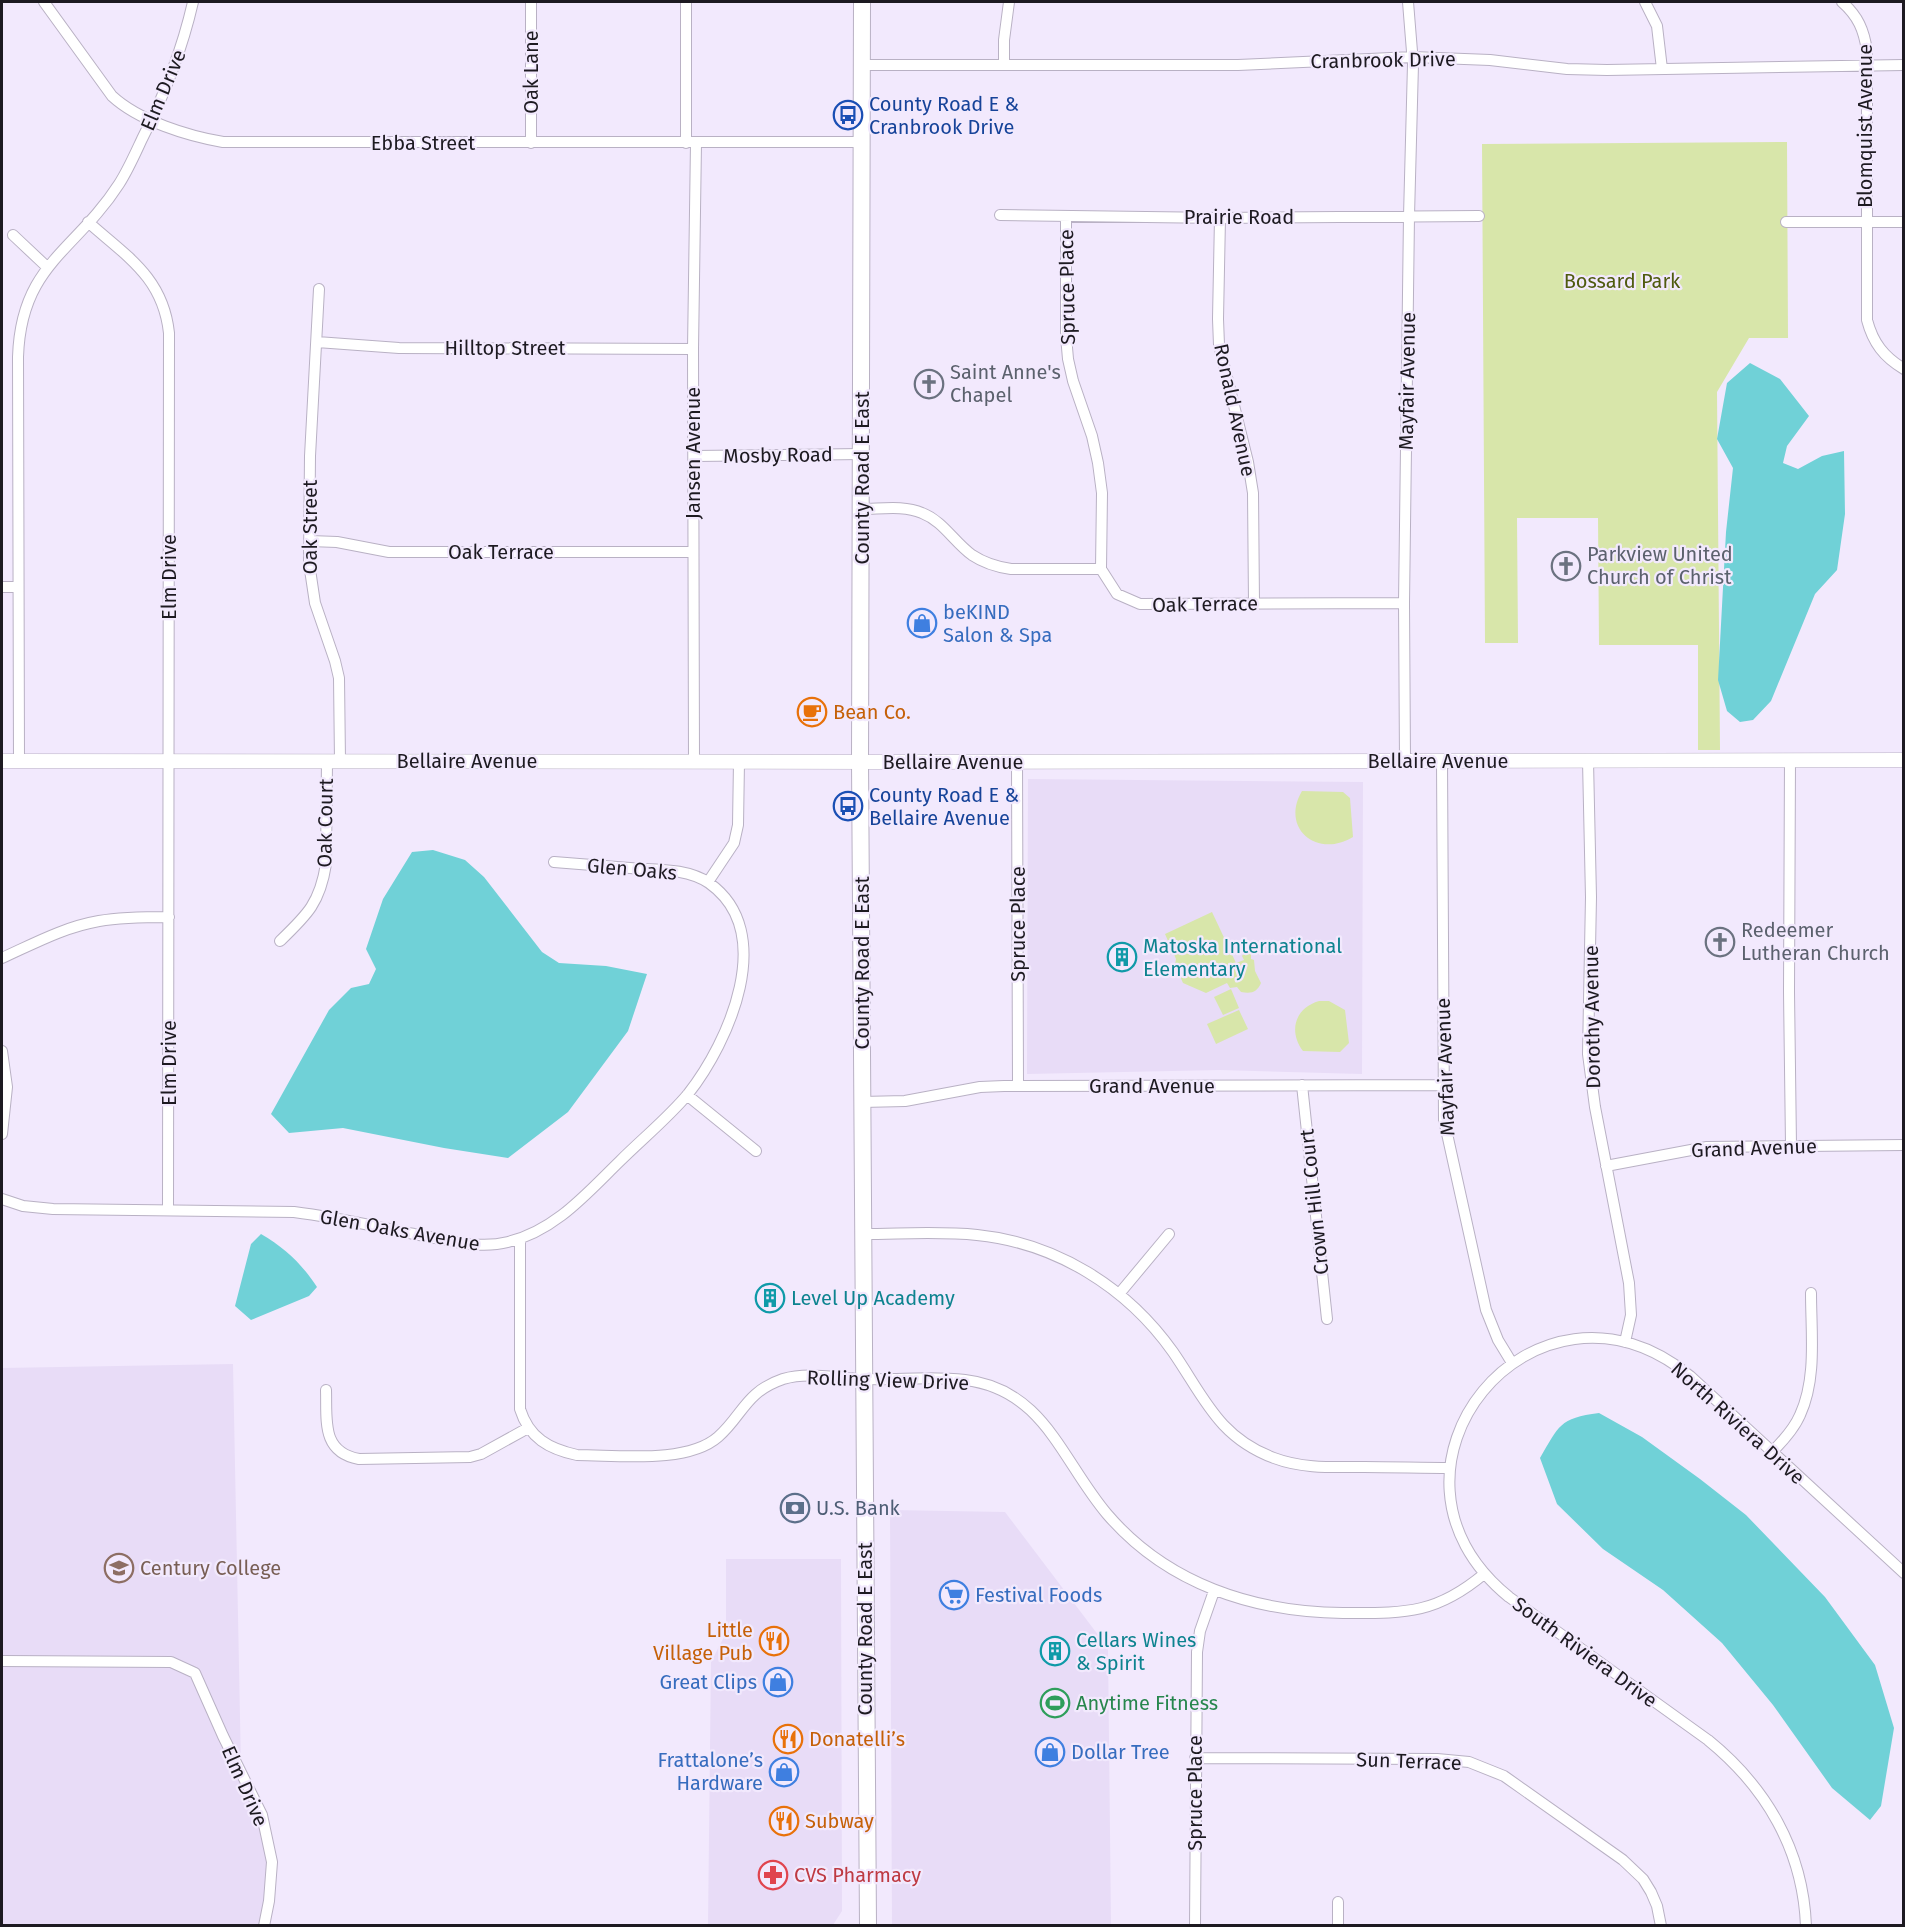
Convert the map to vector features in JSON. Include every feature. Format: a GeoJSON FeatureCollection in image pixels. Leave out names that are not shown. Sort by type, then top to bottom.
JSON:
{"type":"FeatureCollection","features":[{"type":"Feature","properties":{"kind":"main road","name":"County Road E East"},"geometry":{"type":"LineString","coordinates":[[862,2],[860,762],[868,1926]]}},
{"type":"Feature","properties":{"kind":"street","name":"Ebba Street"},"geometry":{"type":"LineString","coordinates":[[44,2],[112,96],[121,104],[182,132],[223,142],[862,142]]}},
{"type":"Feature","properties":{"kind":"street","name":"Elm Drive"},"geometry":{"type":"LineString","coordinates":[[168,1210],[170,761],[167,318],[158,291],[149,278],[88,222],[120,183],[152,120],[175,68],[193,2]]}},
{"type":"Feature","properties":{"kind":"street","name":"Oak Lane"},"geometry":{"type":"LineString","coordinates":[[531,2],[531,143]]}},
{"type":"Feature","properties":{"kind":"street","name":"Jansen Avenue"},"geometry":{"type":"LineString","coordinates":[[686,2],[691,143],[694,762]]}},
{"type":"Feature","properties":{"kind":"street"},"geometry":{"type":"LineString","coordinates":[[1004,64],[1004,40],[1009,2]]}},
{"type":"Feature","properties":{"kind":"street","name":"Mayfair Avenue"},"geometry":{"type":"LineString","coordinates":[[1405,761],[1404,603],[1413,57],[1408,2]]}},
{"type":"Feature","properties":{"kind":"street"},"geometry":{"type":"LineString","coordinates":[[1645,2],[1657,26],[1662,69]]}},
{"type":"Feature","properties":{"kind":"street","name":"Blomquist Avenue"},"geometry":{"type":"LineString","coordinates":[[1842,2],[1853,12],[1865,34],[1867,65],[1866,222]]}},
{"type":"Feature","properties":{"kind":"street","name":"Cranbrook Drive"},"geometry":{"type":"LineString","coordinates":[[862,65],[1238,64],[1413,57],[1490,60],[1567,69],[1904,65]]}},
{"type":"Feature","properties":{"kind":"street","name":"Prairie Road"},"geometry":{"type":"LineString","coordinates":[[1000,215],[1220,218],[1479,216]]}},
{"type":"Feature","properties":{"kind":"street","name":"Spruce Place"},"geometry":{"type":"LineString","coordinates":[[1066,216],[1068,358],[1098,463],[1102,493],[1101,569]]}},
{"type":"Feature","properties":{"kind":"street","name":"Ronald Avenue"},"geometry":{"type":"LineString","coordinates":[[1220,218],[1219,345],[1248,462],[1253,493],[1254,603]]}},
{"type":"Feature","properties":{"kind":"street"},"geometry":{"type":"LineString","coordinates":[[19,761],[18,338],[28,300],[47,267],[88,222]]}},
{"type":"Feature","properties":{"kind":"street"},"geometry":{"type":"LineString","coordinates":[[1786,222],[1904,222]]}},
{"type":"Feature","properties":{"kind":"street"},"geometry":{"type":"LineString","coordinates":[[1866,222],[1867,307],[1870,331],[1884,355],[1904,369]]}},
{"type":"Feature","properties":{"kind":"street"},"geometry":{"type":"LineString","coordinates":[[13,235],[47,267]]}},
{"type":"Feature","properties":{"kind":"street","name":"Oak Street"},"geometry":{"type":"LineString","coordinates":[[319,290],[310,456],[310,581],[339,678],[333,761]]}},
{"type":"Feature","properties":{"kind":"street","name":"Hilltop Street"},"geometry":{"type":"LineString","coordinates":[[317,342],[399,348],[693,349]]}},
{"type":"Feature","properties":{"kind":"street","name":"Mosby Road"},"geometry":{"type":"LineString","coordinates":[[694,456],[862,454]]}},
{"type":"Feature","properties":{"kind":"street"},"geometry":{"type":"LineString","coordinates":[[862,509],[899,508],[921,512],[940,524],[970,554],[997,567],[1101,569]]}},
{"type":"Feature","properties":{"kind":"street","name":"Oak Terrace"},"geometry":{"type":"LineString","coordinates":[[310,542],[337,542],[389,552],[693,552]]}},
{"type":"Feature","properties":{"kind":"street","name":"Oak Terrace"},"geometry":{"type":"LineString","coordinates":[[1101,569],[1117,594],[1140,604],[1404,603]]}},
{"type":"Feature","properties":{"kind":"street"},"geometry":{"type":"LineString","coordinates":[[2,587],[18,587]]}},
{"type":"Feature","properties":{"kind":"street"},"geometry":{"type":"LineString","coordinates":[[1790,760],[1791,1145]]}},
{"type":"Feature","properties":{"kind":"street","name":"Bellaire Avenue"},"geometry":{"type":"LineString","coordinates":[[2,761],[1904,760]]}},
{"type":"Feature","properties":{"kind":"street","name":"Oak Court"},"geometry":{"type":"LineString","coordinates":[[280,941],[307,915],[324,879],[333,761]]}},
{"type":"Feature","properties":{"kind":"street","name":"Mayfair Avenue"},"geometry":{"type":"LineString","coordinates":[[1442,761],[1444,1120],[1486,1310],[1498,1340],[1512,1363]]}},
{"type":"Feature","properties":{"kind":"street","name":"Dorothy Avenue"},"geometry":{"type":"LineString","coordinates":[[1588,761],[1590,897],[1588,1054],[1590,1081],[1631,1299],[1631,1315],[1625,1342]]}},
{"type":"Feature","properties":{"kind":"street"},"geometry":{"type":"LineString","coordinates":[[708,882],[734,843],[738,825],[739,762]]}},
{"type":"Feature","properties":{"kind":"street","name":"Spruce Place"},"geometry":{"type":"LineString","coordinates":[[1017,762],[1018,1086]]}},
{"type":"Feature","properties":{"kind":"street","name":"Glen Oaks"},"geometry":{"type":"LineString","coordinates":[[554,862],[686,873],[708,882]]}},
{"type":"Feature","properties":{"kind":"street","name":"Glen Oaks Avenue"},"geometry":{"type":"LineString","coordinates":[[2,1199],[42,1209],[294,1212],[470,1245],[488,1245],[520,1239],[540,1230],[574,1206],[687,1095],[711,1056],[729,1020],[745,957],[741,928],[735,914],[727,900],[708,882]]}},
{"type":"Feature","properties":{"kind":"street"},"geometry":{"type":"LineString","coordinates":[[2,958],[52,935],[97,921],[170,917]]}},
{"type":"Feature","properties":{"kind":"street"},"geometry":{"type":"LineString","coordinates":[[2,1052],[7,1087],[2,1134]]}},
{"type":"Feature","properties":{"kind":"street","name":"Crown Hill Court"},"geometry":{"type":"LineString","coordinates":[[1302,1085],[1327,1319]]}},
{"type":"Feature","properties":{"kind":"street","name":"Grand Avenue"},"geometry":{"type":"LineString","coordinates":[[862,1102],[905,1101],[980,1087],[1443,1085]]}},
{"type":"Feature","properties":{"kind":"street"},"geometry":{"type":"LineString","coordinates":[[687,1095],[756,1151]]}},
{"type":"Feature","properties":{"kind":"street","name":"Grand Avenue"},"geometry":{"type":"LineString","coordinates":[[1606,1166],[1707,1147],[1904,1145]]}},
{"type":"Feature","properties":{"kind":"street"},"geometry":{"type":"LineString","coordinates":[[863,1234],[948,1233],[1004,1239],[1062,1258],[1099,1278],[1158,1332],[1210,1411],[1238,1438],[1255,1449],[1282,1460],[1311,1466],[1450,1468]]}},
{"type":"Feature","properties":{"kind":"street"},"geometry":{"type":"LineString","coordinates":[[1119,1294],[1169,1234]]}},
{"type":"Feature","properties":{"kind":"street"},"geometry":{"type":"LineString","coordinates":[[326,1390],[327,1430],[330,1439],[342,1453],[359,1459],[470,1457],[481,1454],[528,1428],[520,1409],[520,1239]]}},
{"type":"Feature","properties":{"kind":"street"},"geometry":{"type":"LineString","coordinates":[[1772,1452],[1792,1430],[1806,1400],[1811,1369],[1811,1293]]}},
{"type":"Feature","properties":{"kind":"street","name":"North Riviera Drive"},"geometry":{"type":"LineString","coordinates":[[1512,1363],[1548,1345],[1587,1338],[1625,1342],[1645,1348],[1677,1366],[1904,1573]]}},
{"type":"Feature","properties":{"kind":"street","name":"South Riviera Drive"},"geometry":{"type":"LineString","coordinates":[[1512,1363],[1486,1386],[1465,1417],[1457,1435],[1450,1468],[1452,1506],[1456,1525],[1464,1543],[1484,1574],[1509,1597],[1708,1740],[1748,1776],[1772,1810],[1787,1839],[1802,1886],[1806,1926]]}},
{"type":"Feature","properties":{"kind":"street","name":"Rolling View Drive"},"geometry":{"type":"LineString","coordinates":[[528,1428],[549,1446],[577,1455],[683,1454],[709,1444],[720,1436],[743,1405],[756,1394],[784,1379],[801,1376],[966,1380],[999,1389],[1014,1397],[1042,1421],[1092,1497],[1127,1534],[1180,1574],[1214,1591],[1250,1602],[1294,1611],[1399,1612],[1426,1608],[1444,1602],[1460,1593],[1484,1574]]}},
{"type":"Feature","properties":{"kind":"street","name":"Spruce Place"},"geometry":{"type":"LineString","coordinates":[[1195,1926],[1197,1652],[1200,1631],[1214,1591]]}},
{"type":"Feature","properties":{"kind":"street","name":"Elm Drive"},"geometry":{"type":"LineString","coordinates":[[2,1661],[171,1662],[195,1673],[262,1815],[272,1862],[264,1926]]}},
{"type":"Feature","properties":{"kind":"street","name":"Sun Terrace"},"geometry":{"type":"LineString","coordinates":[[1196,1758],[1437,1758],[1469,1762],[1487,1768],[1522,1786],[1633,1868],[1651,1892],[1657,1906],[1661,1926]]}},
{"type":"Feature","properties":{"kind":"street"},"geometry":{"type":"LineString","coordinates":[[1338,1902],[1338,1926]]}},
{"type":"Feature","properties":{"kind":"shaded area"},"geometry":{"type":"Polygon","coordinates":[[[1028,779],[1363,782],[1362,1074],[1220,1070],[1027,1074],[1028,779]]]}},
{"type":"Feature","properties":{"kind":"shaded area","name":"Century College"},"geometry":{"type":"Polygon","coordinates":[[[233,1364],[241,1767],[272,1862],[264,1925],[2,1925],[2,1368],[233,1364]]]}},
{"type":"Feature","properties":{"kind":"shaded area"},"geometry":{"type":"Polygon","coordinates":[[[890,1510],[1005,1512],[1108,1648],[1111,1925],[892,1925],[890,1510]]]}},
{"type":"Feature","properties":{"kind":"shaded area"},"geometry":{"type":"Polygon","coordinates":[[[726,1559],[841,1559],[842,1911],[833,1925],[708,1925],[711,1662],[726,1633],[726,1559]]]}},
{"type":"Feature","properties":{"kind":"green space","name":"Bossard Park"},"geometry":{"type":"Polygon","coordinates":[[[1787,142],[1788,338],[1749,338],[1717,392],[1720,750],[1698,750],[1698,645],[1599,645],[1598,518],[1517,518],[1518,643],[1485,643],[1482,144],[1787,142]]]}},
{"type":"Feature","properties":{"kind":"green space"},"geometry":{"type":"Polygon","coordinates":[[[1302,791],[1343,792],[1350,798],[1353,837],[1340,843],[1327,844],[1315,842],[1306,836],[1299,828],[1296,817],[1296,805],[1302,791]]]}},
{"type":"Feature","properties":{"kind":"green space"},"geometry":{"type":"Polygon","coordinates":[[[1212,912],[1236,963],[1244,960],[1242,956],[1247,950],[1251,952],[1251,959],[1254,960],[1255,971],[1261,983],[1254,992],[1241,992],[1237,987],[1230,988],[1227,983],[1206,993],[1183,983],[1165,934],[1212,912]]]}},
{"type":"Feature","properties":{"kind":"green space"},"geometry":{"type":"Polygon","coordinates":[[[1231,989],[1239,1008],[1223,1015],[1214,997],[1231,989]]]}},
{"type":"Feature","properties":{"kind":"green space"},"geometry":{"type":"Polygon","coordinates":[[[1329,1001],[1345,1010],[1349,1043],[1340,1052],[1303,1051],[1298,1043],[1295,1028],[1299,1015],[1311,1004],[1329,1001]]]}},
{"type":"Feature","properties":{"kind":"green space"},"geometry":{"type":"Polygon","coordinates":[[[1239,1010],[1248,1029],[1216,1044],[1207,1024],[1239,1010]]]}},
{"type":"Feature","properties":{"kind":"water"},"geometry":{"type":"Polygon","coordinates":[[[1750,363],[1780,379],[1809,416],[1787,446],[1783,463],[1798,469],[1822,456],[1844,451],[1845,514],[1837,570],[1815,594],[1771,701],[1753,720],[1740,722],[1727,711],[1718,680],[1726,532],[1733,468],[1717,439],[1727,383],[1750,363]]]}},
{"type":"Feature","properties":{"kind":"water"},"geometry":{"type":"Polygon","coordinates":[[[433,850],[465,860],[484,877],[542,952],[559,963],[606,966],[647,974],[628,1031],[568,1112],[508,1158],[343,1128],[289,1133],[271,1114],[329,1010],[351,988],[369,984],[376,969],[366,949],[383,899],[412,852],[433,850]]]}},
{"type":"Feature","properties":{"kind":"water"},"geometry":{"type":"Polygon","coordinates":[[[261,1234],[292,1257],[317,1287],[309,1296],[251,1320],[235,1306],[251,1244],[261,1234]]]}},
{"type":"Feature","properties":{"kind":"water"},"geometry":{"type":"Polygon","coordinates":[[[1599,1413],[1642,1437],[1746,1515],[1825,1597],[1875,1665],[1894,1728],[1881,1806],[1870,1820],[1832,1788],[1773,1705],[1722,1643],[1663,1590],[1603,1549],[1557,1504],[1540,1458],[1562,1425],[1576,1418],[1599,1413]]]}},
{"type":"Feature","properties":{"kind":"place","name":"County Road E & Cranbrook Drive"},"geometry":{"type":"Point","coordinates":[848,115]}},
{"type":"Feature","properties":{"kind":"place","name":"Saint Anne's Chapel"},"geometry":{"type":"Point","coordinates":[929,384]}},
{"type":"Feature","properties":{"kind":"place","name":"Parkview United Church of Christ"},"geometry":{"type":"Point","coordinates":[1566,566]}},
{"type":"Feature","properties":{"kind":"place","name":"beKIND Salon & Spa"},"geometry":{"type":"Point","coordinates":[922,623]}},
{"type":"Feature","properties":{"kind":"place","name":"Bean Co."},"geometry":{"type":"Point","coordinates":[812,712]}},
{"type":"Feature","properties":{"kind":"place","name":"County Road E & Bellaire Avenue"},"geometry":{"type":"Point","coordinates":[848,806]}},
{"type":"Feature","properties":{"kind":"place","name":"Redeemer Lutheran Church"},"geometry":{"type":"Point","coordinates":[1720,942]}},
{"type":"Feature","properties":{"kind":"place","name":"Matoska International Elementary"},"geometry":{"type":"Point","coordinates":[1122,957]}},
{"type":"Feature","properties":{"kind":"place","name":"Level Up Academy"},"geometry":{"type":"Point","coordinates":[770,1298]}},
{"type":"Feature","properties":{"kind":"place","name":"U.S. Bank"},"geometry":{"type":"Point","coordinates":[795,1508]}},
{"type":"Feature","properties":{"kind":"place","name":"Century College"},"geometry":{"type":"Point","coordinates":[119,1568]}},
{"type":"Feature","properties":{"kind":"place","name":"Festival Foods"},"geometry":{"type":"Point","coordinates":[954,1595]}},
{"type":"Feature","properties":{"kind":"place","name":"Little Village Pub"},"geometry":{"type":"Point","coordinates":[774,1641]}},
{"type":"Feature","properties":{"kind":"place","name":"Cellars Wines & Spirit"},"geometry":{"type":"Point","coordinates":[1055,1651]}},
{"type":"Feature","properties":{"kind":"place","name":"Great Clips"},"geometry":{"type":"Point","coordinates":[778,1682]}},
{"type":"Feature","properties":{"kind":"place","name":"Anytime Fitness"},"geometry":{"type":"Point","coordinates":[1055,1703]}},
{"type":"Feature","properties":{"kind":"place","name":"Donatelli’s"},"geometry":{"type":"Point","coordinates":[788,1739]}},
{"type":"Feature","properties":{"kind":"place","name":"Dollar Tree"},"geometry":{"type":"Point","coordinates":[1050,1752]}},
{"type":"Feature","properties":{"kind":"place","name":"Frattalone’s Hardware"},"geometry":{"type":"Point","coordinates":[784,1772]}},
{"type":"Feature","properties":{"kind":"place","name":"Subway"},"geometry":{"type":"Point","coordinates":[784,1821]}},
{"type":"Feature","properties":{"kind":"place","name":"CVS Pharmacy"},"geometry":{"type":"Point","coordinates":[773,1875]}}]}
